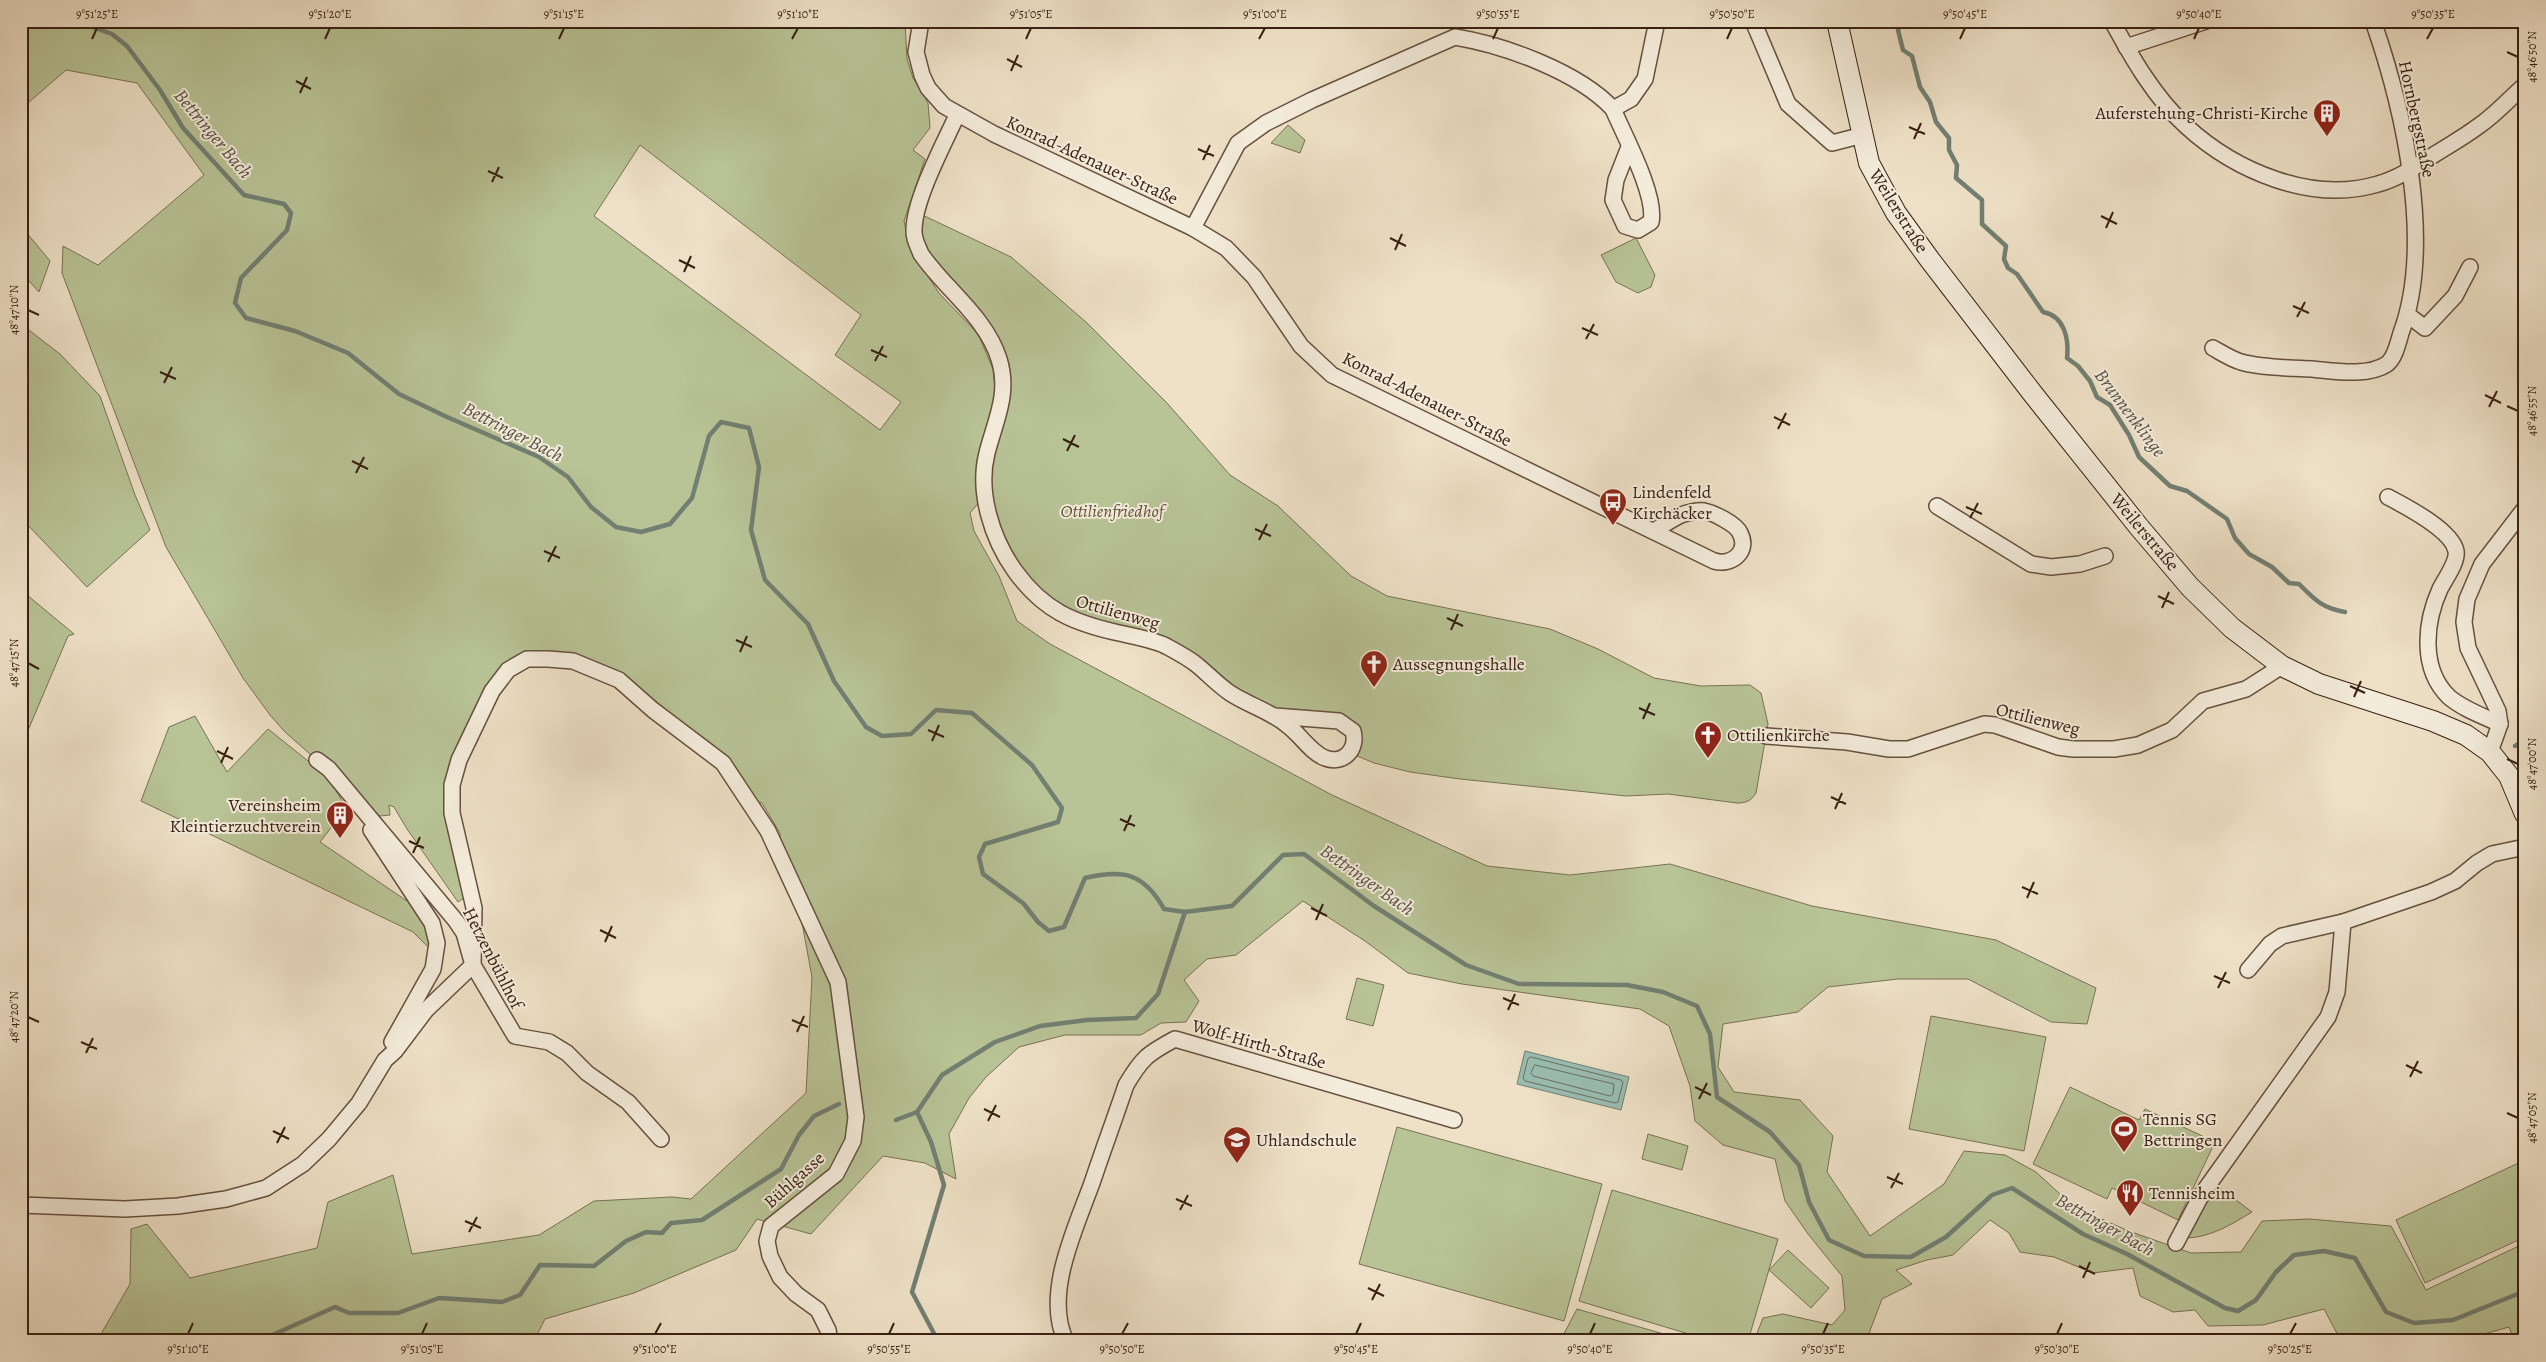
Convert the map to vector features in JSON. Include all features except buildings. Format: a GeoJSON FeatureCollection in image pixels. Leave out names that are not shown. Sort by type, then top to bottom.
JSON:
{"type":"FeatureCollection","features":[{"type":"Feature","properties":{"kind":"main road","name":"Weilerstraße"},"geometry":{"type":"LineString","coordinates":[[1837,21],[1869,163],[1896,213],[2033,394],[2139,527],[2190,586],[2232,628],[2282,666],[2334,689],[2433,721],[2466,735],[2490,752],[2509,776],[2523,806]]}},
{"type":"Feature","properties":{"kind":"street","name":"Konrad-Adenauer-Straße"},"geometry":{"type":"LineString","coordinates":[[921,21],[916,52],[922,75],[928,88],[944,106],[957,115],[1193,228],[1226,248],[1254,277],[1301,346],[1332,375],[1654,531],[1721,563],[1734,560],[1742,548],[1741,534],[1738,529],[1703,511],[1680,516],[1654,531]]}},
{"type":"Feature","properties":{"kind":"street"},"geometry":{"type":"LineString","coordinates":[[1613,109],[1632,99],[1645,79],[1657,21]]}},
{"type":"Feature","properties":{"kind":"street"},"geometry":{"type":"LineString","coordinates":[[1753,21],[1788,104],[1832,143],[1863,135]]}},
{"type":"Feature","properties":{"kind":"street"},"geometry":{"type":"LineString","coordinates":[[2112,21],[2126,47],[2152,86],[2186,126],[2224,155],[2272,179],[2309,188],[2348,190],[2379,184],[2412,169],[2480,125],[2525,85]]}},
{"type":"Feature","properties":{"kind":"street"},"geometry":{"type":"LineString","coordinates":[[2126,47],[2206,21]]}},
{"type":"Feature","properties":{"kind":"street","name":"Hornbergstraße"},"geometry":{"type":"LineString","coordinates":[[2213,348],[2240,362],[2360,373],[2387,364],[2394,355],[2408,316],[2413,288],[2412,169],[2395,95],[2373,21]]}},
{"type":"Feature","properties":{"kind":"street"},"geometry":{"type":"LineString","coordinates":[[1193,228],[1238,143],[1266,123],[1312,100],[1455,37],[1480,41],[1529,58],[1590,90],[1613,109],[1645,182],[1653,210],[1651,222],[1638,230],[1625,226],[1613,200],[1616,180],[1629,147]]}},
{"type":"Feature","properties":{"kind":"street","name":"Ottilienweg"},"geometry":{"type":"LineString","coordinates":[[957,115],[916,212],[915,241],[921,254],[983,328],[1000,360],[1004,392],[987,453],[983,479],[993,525],[1000,546],[1014,570],[1029,589],[1047,606],[1061,615],[1079,623],[1162,644],[1197,665],[1228,692],[1275,716],[1319,755],[1334,759],[1350,753],[1355,738],[1353,731],[1347,725],[1328,720],[1275,716]]}},
{"type":"Feature","properties":{"kind":"street"},"geometry":{"type":"LineString","coordinates":[[2408,316],[2424,328],[2455,296],[2470,267]]}},
{"type":"Feature","properties":{"kind":"street"},"geometry":{"type":"LineString","coordinates":[[2388,497],[2435,526],[2456,549],[2456,558],[2435,600],[2428,624],[2428,647],[2431,662],[2439,682],[2449,697],[2468,710],[2500,724]]}},
{"type":"Feature","properties":{"kind":"street"},"geometry":{"type":"LineString","coordinates":[[1937,506],[2030,564],[2051,568],[2080,564],[2105,556]]}},
{"type":"Feature","properties":{"kind":"street"},"geometry":{"type":"LineString","coordinates":[[2490,752],[2500,724],[2498,711],[2468,648],[2464,622],[2467,598],[2482,564],[2525,508]]}},
{"type":"Feature","properties":{"kind":"street","name":"Bühlgasse"},"geometry":{"type":"LineString","coordinates":[[473,965],[474,908],[452,813],[452,785],[458,760],[492,691],[508,670],[527,659],[573,661],[619,680],[653,710],[723,763],[768,831],[838,982],[856,1117],[853,1141],[836,1174],[771,1226],[767,1241],[770,1256],[780,1277],[796,1294],[818,1310],[828,1330],[830,1341]]}},
{"type":"Feature","properties":{"kind":"street","name":"Ottilienweg"},"geometry":{"type":"LineString","coordinates":[[1766,736],[1847,742],[1908,750],[1984,724],[1995,725],[2058,747],[2114,750],[2154,739],[2172,730],[2203,701],[2246,689],[2282,666]]}},
{"type":"Feature","properties":{"kind":"street","name":"Hetzenbühlhof"},"geometry":{"type":"LineString","coordinates":[[318,760],[329,769],[456,921],[464,933],[473,965],[515,1036],[549,1042],[567,1052],[588,1073],[628,1102],[661,1139]]}},
{"type":"Feature","properties":{"kind":"street"},"geometry":{"type":"LineString","coordinates":[[21,1205],[125,1209],[178,1206],[226,1199],[266,1188],[303,1164],[329,1139],[358,1103],[385,1060],[433,968],[437,943],[432,923],[385,853],[370,828],[363,809]]}},
{"type":"Feature","properties":{"kind":"street"},"geometry":{"type":"LineString","coordinates":[[2248,970],[2270,944],[2282,936],[2343,922],[2455,881],[2477,863],[2492,854],[2525,847]]}},
{"type":"Feature","properties":{"kind":"street"},"geometry":{"type":"LineString","coordinates":[[2176,1243],[2202,1194],[2328,1017],[2337,992],[2343,922]]}},
{"type":"Feature","properties":{"kind":"street"},"geometry":{"type":"LineString","coordinates":[[385,1060],[395,1051],[426,1010],[473,965]]}},
{"type":"Feature","properties":{"kind":"street","name":"Wolf-Hirth-Straße"},"geometry":{"type":"LineString","coordinates":[[1066,1341],[1062,1333],[1058,1300],[1064,1259],[1126,1086],[1140,1061],[1157,1048],[1175,1039],[1454,1120]]}},
{"type":"Feature","properties":{"kind":"green space"},"geometry":{"type":"Polygon","coordinates":[[[21,21],[905,21],[907,59],[913,78],[928,103],[930,128],[913,150],[925,159],[904,221],[910,249],[939,293],[978,334],[993,369],[995,390],[981,500],[970,513],[974,531],[999,576],[1017,621],[1050,644],[1332,795],[1487,866],[1570,875],[1670,864],[1812,906],[1996,940],[2096,988],[2087,1024],[2051,1022],[1968,979],[1898,979],[1828,987],[1798,1012],[1723,1024],[1718,1067],[1734,1092],[1800,1100],[1833,1136],[1827,1172],[1870,1236],[1944,1184],[1964,1151],[2005,1155],[2036,1172],[2073,1206],[2126,1230],[2191,1253],[2241,1252],[2262,1221],[2309,1219],[2391,1226],[2426,1290],[2525,1243],[2525,1341],[2515,1341],[2509,1327],[2459,1341],[2341,1341],[2324,1309],[2263,1325],[2208,1326],[2195,1310],[2173,1312],[2140,1296],[2133,1268],[2093,1273],[2054,1257],[2020,1252],[2009,1233],[1990,1220],[1953,1255],[1927,1260],[1896,1270],[1912,1284],[1882,1299],[1866,1341],[1754,1341],[1763,1318],[1783,1314],[1832,1325],[1845,1310],[1842,1276],[1808,1234],[1785,1201],[1775,1159],[1723,1145],[1695,1121],[1690,1086],[1669,1026],[1640,1009],[1462,984],[1408,973],[1365,941],[1303,901],[1236,955],[1207,959],[1184,980],[1199,1001],[1186,1022],[1161,1023],[1141,1035],[1065,1035],[1019,1047],[986,1077],[969,1098],[949,1134],[956,1179],[925,1163],[883,1156],[811,1234],[757,1219],[736,1250],[634,1293],[545,1319],[534,1341],[97,1341],[130,1284],[131,1229],[147,1224],[190,1278],[317,1248],[328,1202],[393,1175],[412,1254],[539,1235],[594,1201],[672,1197],[691,1199],[806,1093],[812,977],[800,912],[780,851],[780,833],[762,803],[755,801],[721,757],[573,656],[510,660],[455,758],[467,896],[458,902],[407,829],[394,807],[389,805],[390,815],[380,816],[285,732],[243,678],[166,547],[62,273],[63,246],[98,265],[204,175],[137,83],[66,70],[21,109],[21,21]],[[640,145],[594,216],[880,430],[901,402],[835,355],[861,315],[640,145]]]}},
{"type":"Feature","properties":{"kind":"green space"},"geometry":{"type":"Polygon","coordinates":[[[1288,125],[1305,140],[1300,153],[1271,143],[1288,125]]]}},
{"type":"Feature","properties":{"kind":"green space","name":"Ottilienfriedhof"},"geometry":{"type":"Polygon","coordinates":[[[916,212],[1011,257],[1087,323],[1167,403],[1230,475],[1278,506],[1351,576],[1387,596],[1550,629],[1598,649],[1654,678],[1701,686],[1750,685],[1761,693],[1768,724],[1754,796],[1748,801],[1737,803],[1668,794],[1626,796],[1460,779],[1410,772],[1374,763],[1350,753],[1353,731],[1275,716],[1197,665],[1100,629],[1029,589],[987,505],[1003,376],[960,299],[914,230],[916,212]]]}},
{"type":"Feature","properties":{"kind":"green space"},"geometry":{"type":"Polygon","coordinates":[[[21,226],[50,261],[39,292],[21,272],[21,226]]]}},
{"type":"Feature","properties":{"kind":"green space"},"geometry":{"type":"Polygon","coordinates":[[[1636,238],[1655,275],[1651,287],[1638,293],[1616,282],[1601,255],[1636,238]]]}},
{"type":"Feature","properties":{"kind":"green space"},"geometry":{"type":"Polygon","coordinates":[[[21,324],[60,354],[100,396],[135,495],[150,530],[87,587],[21,518],[21,324]]]}},
{"type":"Feature","properties":{"kind":"green space"},"geometry":{"type":"Polygon","coordinates":[[[21,590],[74,634],[68,636],[21,747],[21,590]]]}},
{"type":"Feature","properties":{"kind":"green space"},"geometry":{"type":"Polygon","coordinates":[[[195,716],[227,772],[268,729],[327,776],[344,804],[337,820],[320,842],[410,903],[419,913],[425,924],[429,935],[429,948],[413,932],[141,801],[169,727],[195,716]]]}},
{"type":"Feature","properties":{"kind":"green space"},"geometry":{"type":"Polygon","coordinates":[[[1357,978],[1384,985],[1373,1026],[1346,1019],[1357,978]]]}},
{"type":"Feature","properties":{"kind":"green space"},"geometry":{"type":"Polygon","coordinates":[[[1931,1016],[2046,1037],[2024,1151],[1909,1129],[1931,1016]]]}},
{"type":"Feature","properties":{"kind":"green space","name":"Tennis SG Bettringen"},"geometry":{"type":"Polygon","coordinates":[[[2070,1087],[2139,1120],[2145,1109],[2215,1142],[2178,1220],[2112,1188],[2107,1199],[2033,1164],[2070,1087]]]}},
{"type":"Feature","properties":{"kind":"green space"},"geometry":{"type":"Polygon","coordinates":[[[1397,1127],[1602,1184],[1564,1321],[1359,1264],[1397,1127]]]}},
{"type":"Feature","properties":{"kind":"green space"},"geometry":{"type":"Polygon","coordinates":[[[1648,1134],[1688,1146],[1682,1170],[1642,1159],[1648,1134]]]}},
{"type":"Feature","properties":{"kind":"green space"},"geometry":{"type":"Polygon","coordinates":[[[2525,1160],[2525,1237],[2425,1283],[2396,1220],[2525,1160]]]}},
{"type":"Feature","properties":{"kind":"green space"},"geometry":{"type":"Polygon","coordinates":[[[2216,1185],[2252,1212],[2213,1232],[2187,1238],[2216,1185]]]}},
{"type":"Feature","properties":{"kind":"green space"},"geometry":{"type":"Polygon","coordinates":[[[1612,1190],[1778,1239],[1748,1341],[1712,1341],[1579,1301],[1612,1190]]]}},
{"type":"Feature","properties":{"kind":"green space"},"geometry":{"type":"Polygon","coordinates":[[[1788,1250],[1829,1288],[1811,1308],[1769,1270],[1788,1250]]]}},
{"type":"Feature","properties":{"kind":"green space"},"geometry":{"type":"Polygon","coordinates":[[[1577,1309],[1688,1341],[1560,1341],[1577,1309]]]}},
{"type":"Feature","properties":{"kind":"water"},"geometry":{"type":"Polygon","coordinates":[[[1525,1051],[1629,1077],[1621,1110],[1517,1084],[1525,1051]]]}},
{"type":"Feature","properties":{"kind":"waterway","name":"Bettringer Bach"},"geometry":{"type":"LineString","coordinates":[[76,21],[112,34],[127,46],[160,90],[183,128],[244,195],[284,204],[291,213],[287,230],[241,278],[235,303],[246,318],[295,331],[348,353],[399,394],[539,457],[568,477],[591,507],[616,527],[641,532],[670,524],[692,498],[709,436],[721,422],[749,428],[759,467],[751,530],[765,580],[808,624],[834,681],[866,727],[882,736],[911,734],[936,710],[972,713],[1032,765],[1062,808],[1058,822],[985,844],[979,857],[983,874],[1023,903],[1038,922],[1049,931],[1064,927],[1085,878],[1111,874],[1131,877],[1149,888],[1164,909],[1185,912],[1232,906],[1283,855],[1304,854],[1374,906],[1466,965],[1519,984],[1627,985],[1663,992],[1697,1006],[1710,1034],[1717,1097],[1770,1132],[1799,1165],[1809,1202],[1829,1240],[1864,1256],[1911,1257],[1946,1237],[1992,1195],[2012,1188],[2083,1234],[2127,1254],[2225,1308],[2238,1311],[2256,1300],[2276,1272],[2294,1255],[2324,1251],[2355,1258],[2386,1312],[2414,1323],[2453,1320],[2525,1291]]}},
{"type":"Feature","properties":{"kind":"waterway","name":"Brunnenklinge"},"geometry":{"type":"LineString","coordinates":[[1902,21],[1898,30],[1903,50],[1912,56],[1920,87],[1930,102],[1936,122],[1949,138],[1949,150],[1957,165],[1956,178],[1982,200],[1982,224],[2006,246],[2004,259],[2008,268],[2017,274],[2043,312],[2050,314],[2061,324],[2066,337],[2067,358],[2078,366],[2090,381],[2097,397],[2110,405],[2129,435],[2139,457],[2170,486],[2187,491],[2227,519],[2235,538],[2249,554],[2272,567],[2289,583],[2299,584],[2319,602],[2330,608],[2345,612]]}},
{"type":"Feature","properties":{"kind":"waterway"},"geometry":{"type":"LineString","coordinates":[[2515,746],[2525,740]]}},
{"type":"Feature","properties":{"kind":"waterway"},"geometry":{"type":"LineString","coordinates":[[896,1120],[917,1112],[942,1075],[995,1042],[1040,1026],[1087,1020],[1136,1018],[1158,994],[1185,912]]}},
{"type":"Feature","properties":{"kind":"waterway"},"geometry":{"type":"LineString","coordinates":[[259,1341],[335,1307],[349,1313],[398,1313],[439,1298],[502,1302],[520,1295],[540,1265],[594,1266],[626,1241],[646,1232],[662,1233],[671,1223],[702,1220],[781,1169],[799,1135],[814,1116],[839,1104]]}},
{"type":"Feature","properties":{"kind":"waterway"},"geometry":{"type":"LineString","coordinates":[[917,1112],[931,1142],[944,1185],[912,1292],[938,1341]]}},
{"type":"Feature","properties":{"kind":"place","name":"Auferstehung-Christi-Kirche"},"geometry":{"type":"Point","coordinates":[2327,137]}},
{"type":"Feature","properties":{"kind":"place","name":"Lindenfeld Kirchäcker"},"geometry":{"type":"Point","coordinates":[1613,526]}},
{"type":"Feature","properties":{"kind":"place","name":"Aussegnungshalle"},"geometry":{"type":"Point","coordinates":[1374,688]}},
{"type":"Feature","properties":{"kind":"place","name":"Ottilienkirche"},"geometry":{"type":"Point","coordinates":[1708,759]}},
{"type":"Feature","properties":{"kind":"place","name":"Vereinsheim Kleintierzuchtverein"},"geometry":{"type":"Point","coordinates":[340,839]}},
{"type":"Feature","properties":{"kind":"place","name":"Tennis SG Bettringen"},"geometry":{"type":"Point","coordinates":[2124,1153]}},
{"type":"Feature","properties":{"kind":"place","name":"Uhlandschule"},"geometry":{"type":"Point","coordinates":[1237,1164]}},
{"type":"Feature","properties":{"kind":"place","name":"Tennisheim"},"geometry":{"type":"Point","coordinates":[2130,1217]}}]}
